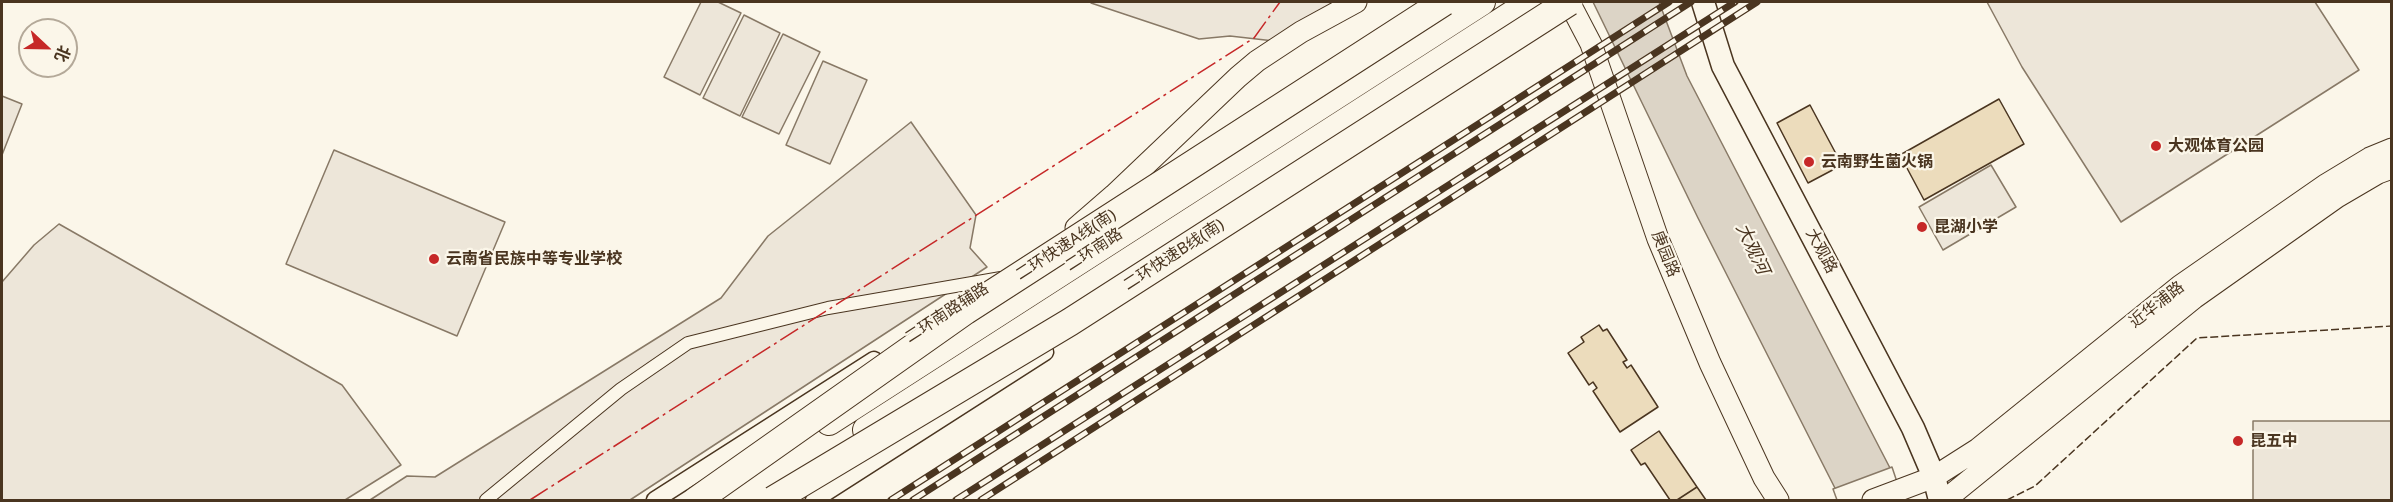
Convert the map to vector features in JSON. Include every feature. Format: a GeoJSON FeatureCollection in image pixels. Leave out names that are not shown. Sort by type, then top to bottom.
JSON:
{"type":"FeatureCollection","features":[{"type":"Feature","properties":{"kind":"highway","name":"二环快速A线(南)"},"geometry":{"type":"LineString","coordinates":[[697,501],[981,300],[1444,2]]}},
{"type":"Feature","properties":{"kind":"highway","name":"二环快速B线(南)"},"geometry":{"type":"LineString","coordinates":[[773,501],[1070,322],[1569,2]]}},
{"type":"Feature","properties":{"kind":"main road","name":"二环南路"},"geometry":{"type":"LineString","coordinates":[[708,501],[1482,2]]}},
{"type":"Feature","properties":{"kind":"main road","name":"大观路"},"geometry":{"type":"LineString","coordinates":[[1702,2],[1723,66],[1913,428],[1934,477],[1940,501]]}},
{"type":"Feature","properties":{"kind":"main road","name":"二环南路"},"geometry":{"type":"LineString","coordinates":[[758,501],[1529,3]]}},
{"type":"Feature","properties":{"kind":"street"},"geometry":{"type":"LineString","coordinates":[[1051,247],[1114,195],[1257,61],[1300,32],[1356,2]]}},
{"type":"Feature","properties":{"kind":"street","name":"庚园路"},"geometry":{"type":"LineString","coordinates":[[1569,2],[1591,44],[1658,239],[1715,374],[1764,478],[1778,501]]}},
{"type":"Feature","properties":{"kind":"street","name":"二环南路辅路"},"geometry":{"type":"LineString","coordinates":[[655,501],[1051,247],[1182,173],[1343,91]]}},
{"type":"Feature","properties":{"kind":"street"},"geometry":{"type":"LineString","coordinates":[[814,501],[1123,300],[1224,223],[1358,113]]}},
{"type":"Feature","properties":{"kind":"street","name":"近华浦路"},"geometry":{"type":"LineString","coordinates":[[1873,501],[1934,477],[1978,449],[2180,286],[2327,184],[2370,158],[2391,149]]}},
{"type":"Feature","properties":{"kind":"street","name":"近华浦路"},"geometry":{"type":"LineString","coordinates":[[1945,501],[2194,298],[2337,197],[2391,168]]}},
{"type":"Feature","properties":{"kind":"street"},"geometry":{"type":"LineString","coordinates":[[486,501],[621,389],[688,343],[828,308],[1001,278]]}},
{"type":"Feature","properties":{"kind":"shaded area"},"geometry":{"type":"Polygon","coordinates":[[[701,2],[718,2],[741,13],[700,95],[664,77],[701,2]]]}},
{"type":"Feature","properties":{"kind":"shaded area"},"geometry":{"type":"Polygon","coordinates":[[[1334,2],[1274,41],[1230,36],[1199,39],[1091,3],[1334,2]]]}},
{"type":"Feature","properties":{"kind":"shaded area","name":"大观体育公园"},"geometry":{"type":"Polygon","coordinates":[[[1987,2],[2315,2],[2359,70],[2121,222],[2022,67],[1987,2]]]}},
{"type":"Feature","properties":{"kind":"shaded area"},"geometry":{"type":"Polygon","coordinates":[[[744,15],[780,33],[740,116],[703,98],[744,15]]]}},
{"type":"Feature","properties":{"kind":"shaded area"},"geometry":{"type":"Polygon","coordinates":[[[783,34],[820,52],[779,134],[742,117],[783,34]]]}},
{"type":"Feature","properties":{"kind":"shaded area"},"geometry":{"type":"Polygon","coordinates":[[[823,61],[867,80],[830,164],[786,145],[823,61]]]}},
{"type":"Feature","properties":{"kind":"shaded area"},"geometry":{"type":"Polygon","coordinates":[[[2,96],[22,104],[2,155],[2,96]]]}},
{"type":"Feature","properties":{"kind":"shaded area"},"geometry":{"type":"Polygon","coordinates":[[[911,122],[976,215],[970,248],[987,267],[630,500],[370,500],[407,476],[435,477],[721,298],[768,236],[911,122]]]}},
{"type":"Feature","properties":{"kind":"shaded area"},"geometry":{"type":"Polygon","coordinates":[[[334,150],[505,222],[457,336],[286,264],[334,150]]]}},
{"type":"Feature","properties":{"kind":"shaded area"},"geometry":{"type":"Polygon","coordinates":[[[1991,165],[2016,207],[1943,250],[1919,207],[1991,165]]]}},
{"type":"Feature","properties":{"kind":"shaded area"},"geometry":{"type":"Polygon","coordinates":[[[59,224],[342,385],[401,465],[345,500],[2,500],[2,282],[34,245],[59,224]]]}},
{"type":"Feature","properties":{"kind":"shaded area"},"geometry":{"type":"Polygon","coordinates":[[[2253,421],[2391,421],[2391,500],[2253,500],[2253,421]]]}},
{"type":"Feature","properties":{"kind":"water","name":"大观河"},"geometry":{"type":"Polygon","coordinates":[[[1593,2],[1659,2],[1687,76],[1890,468],[1900,500],[1841,500],[1698,218],[1593,2]]]}},
{"type":"Feature","properties":{"kind":"pier"},"geometry":{"type":"Polygon","coordinates":[[[1892,467],[1903,500],[1837,500],[1833,489],[1892,467]]]}},
{"type":"Feature","properties":{"kind":"building"},"geometry":{"type":"Polygon","coordinates":[[[1999,99],[2024,144],[1924,200],[1900,155],[1999,99]]]}},
{"type":"Feature","properties":{"kind":"building"},"geometry":{"type":"Polygon","coordinates":[[[1810,105],[1842,165],[1808,183],[1777,123],[1810,105]]]}},
{"type":"Feature","properties":{"kind":"building"},"geometry":{"type":"Polygon","coordinates":[[[1599,325],[1603,331],[1607,329],[1627,360],[1623,362],[1627,368],[1631,365],[1658,407],[1620,432],[1593,391],[1597,388],[1593,382],[1589,385],[1568,353],[1584,342],[1581,337],[1599,325]]]}},
{"type":"Feature","properties":{"kind":"building"},"geometry":{"type":"Polygon","coordinates":[[[1659,431],[1697,487],[1677,500],[1670,500],[1645,463],[1641,465],[1631,450],[1659,431]]]}},
{"type":"Feature","properties":{"kind":"building"},"geometry":{"type":"Polygon","coordinates":[[[1697,487],[1706,500],[1677,500],[1697,487]]]}},
{"type":"Feature","properties":{"kind":"railway"},"geometry":{"type":"LineString","coordinates":[[891,500],[1669,2]]}},
{"type":"Feature","properties":{"kind":"railway"},"geometry":{"type":"LineString","coordinates":[[913,500],[1691,2]]}},
{"type":"Feature","properties":{"kind":"railway"},"geometry":{"type":"LineString","coordinates":[[956,500],[1735,2]]}},
{"type":"Feature","properties":{"kind":"railway"},"geometry":{"type":"LineString","coordinates":[[981,500],[1757,2]]}},
{"type":"Feature","properties":{"kind":"fence"},"geometry":{"type":"LineString","coordinates":[[2007,500],[2035,486],[2197,338],[2392,326]]}},
{"type":"Feature","properties":{"kind":"power"},"geometry":{"type":"LineString","coordinates":[[530,500],[1254,38],[1280,2]]}},
{"type":"Feature","properties":{"kind":"place","name":"大观体育公园"},"geometry":{"type":"Point","coordinates":[2156,146]}},
{"type":"Feature","properties":{"kind":"place","name":"云南野生菌火锅"},"geometry":{"type":"Point","coordinates":[1809,162]}},
{"type":"Feature","properties":{"kind":"place","name":"昆湖小学"},"geometry":{"type":"Point","coordinates":[1922,227]}},
{"type":"Feature","properties":{"kind":"place","name":"云南省民族中等专业学校"},"geometry":{"type":"Point","coordinates":[434,259]}},
{"type":"Feature","properties":{"kind":"place","name":"昆五中"},"geometry":{"type":"Point","coordinates":[2238,441]}}]}
